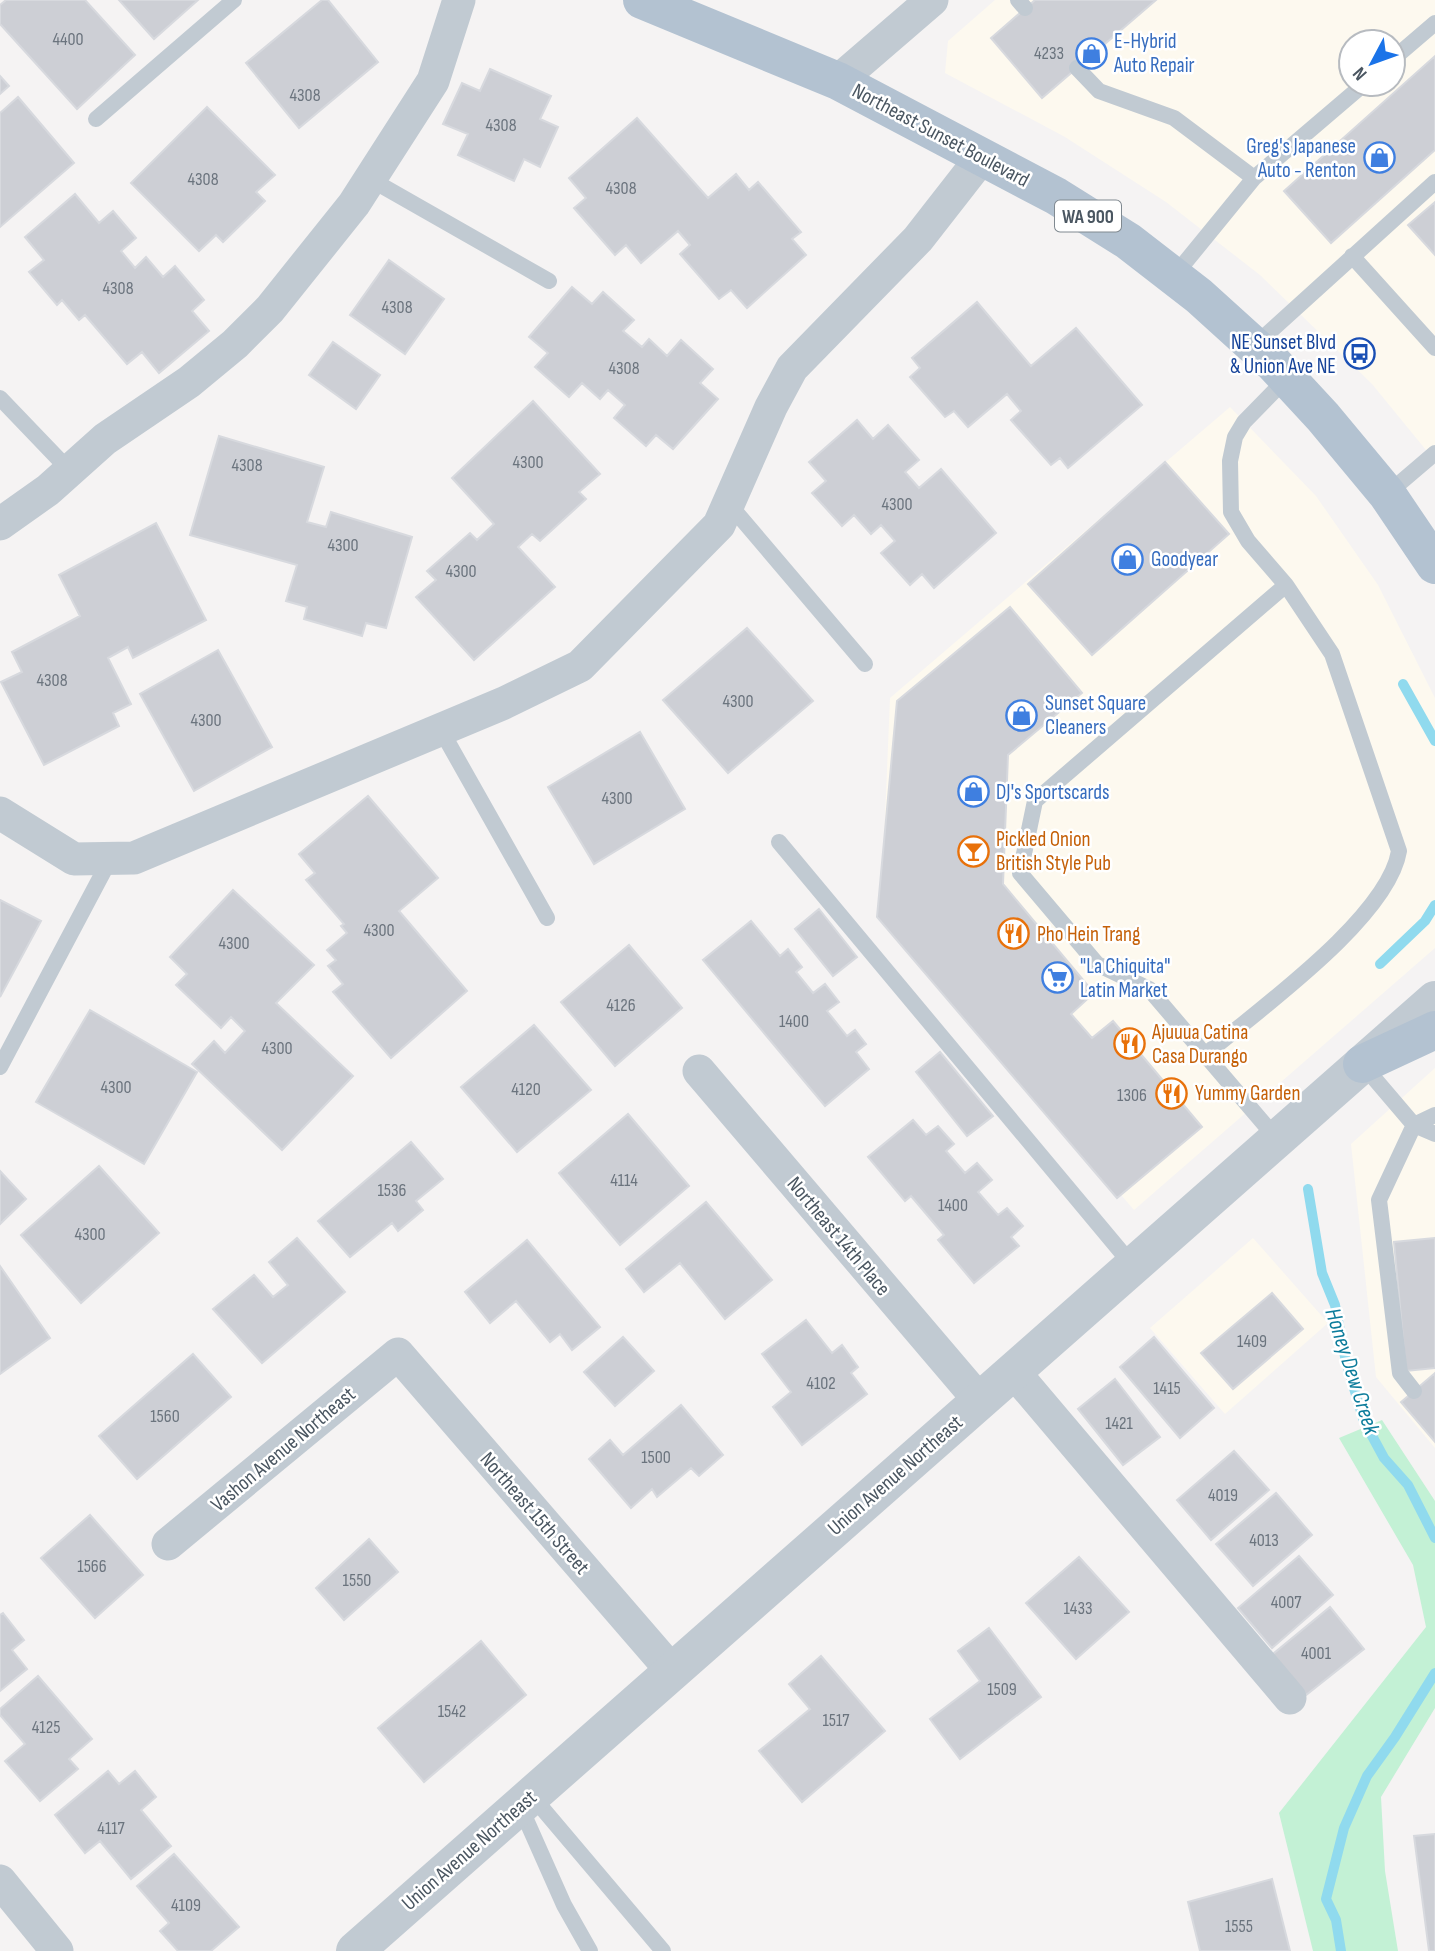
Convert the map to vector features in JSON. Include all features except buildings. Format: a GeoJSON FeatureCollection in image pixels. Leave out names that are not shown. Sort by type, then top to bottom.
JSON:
{"type":"FeatureCollection","features":[{"type":"Feature","properties":{"kind":"main road","name":"Northeast Sunset Boulevard"},"geometry":{"type":"LineString","coordinates":[[642,0],[838,81],[1056,196],[1128,241],[1174,276],[1287,378],[1387,494],[1435,565]]}},
{"type":"Feature","properties":{"kind":"main road"},"geometry":{"type":"LineString","coordinates":[[1362,1064],[1435,1030]]}},
{"type":"Feature","properties":{"kind":"street"},"geometry":{"type":"LineString","coordinates":[[0,524],[48,490],[105,439],[189,382],[235,344],[270,309],[354,204],[433,81],[459,0]]}},
{"type":"Feature","properties":{"kind":"street"},"geometry":{"type":"LineString","coordinates":[[838,81],[932,0]]}},
{"type":"Feature","properties":{"kind":"street"},"geometry":{"type":"LineString","coordinates":[[0,813],[74,859],[134,858],[504,703],[580,666],[719,525],[771,407],[792,368],[918,239],[982,157]]}},
{"type":"Feature","properties":{"kind":"street","name":"Union Avenue Northeast"},"geometry":{"type":"LineString","coordinates":[[355,1951],[1435,1000]]}},
{"type":"Feature","properties":{"kind":"street","name":"Northeast 14th Place"},"geometry":{"type":"LineString","coordinates":[[699,1071],[980,1401]]}},
{"type":"Feature","properties":{"kind":"street","name":"Vashon Avenue Northeast"},"geometry":{"type":"LineString","coordinates":[[168,1544],[398,1354]]}},
{"type":"Feature","properties":{"kind":"street","name":"Northeast 15th Street"},"geometry":{"type":"LineString","coordinates":[[398,1354],[672,1671]]}},
{"type":"Feature","properties":{"kind":"street"},"geometry":{"type":"LineString","coordinates":[[1013,1371],[1290,1698]]}},
{"type":"Feature","properties":{"kind":"street"},"geometry":{"type":"LineString","coordinates":[[0,1881],[57,1951]]}},
{"type":"Feature","properties":{"kind":"lane"},"geometry":{"type":"LineString","coordinates":[[96,119],[234,0]]}},
{"type":"Feature","properties":{"kind":"lane"},"geometry":{"type":"LineString","coordinates":[[1407,47],[1435,23]]}},
{"type":"Feature","properties":{"kind":"lane"},"geometry":{"type":"LineString","coordinates":[[1077,68],[1099,91],[1174,118],[1254,178]]}},
{"type":"Feature","properties":{"kind":"lane"},"geometry":{"type":"LineString","coordinates":[[1174,276],[1254,178],[1348,98]]}},
{"type":"Feature","properties":{"kind":"lane"},"geometry":{"type":"LineString","coordinates":[[370,179],[549,281]]}},
{"type":"Feature","properties":{"kind":"lane"},"geometry":{"type":"LineString","coordinates":[[1254,346],[1435,182]]}},
{"type":"Feature","properties":{"kind":"lane"},"geometry":{"type":"LineString","coordinates":[[1352,256],[1435,348]]}},
{"type":"Feature","properties":{"kind":"lane"},"geometry":{"type":"LineString","coordinates":[[1205,1055],[1337,944],[1383,892],[1397,866],[1399,851],[1332,654],[1286,585],[1248,541],[1231,512],[1230,461],[1235,436],[1244,422],[1287,378]]}},
{"type":"Feature","properties":{"kind":"lane"},"geometry":{"type":"LineString","coordinates":[[0,398],[70,471]]}},
{"type":"Feature","properties":{"kind":"lane"},"geometry":{"type":"LineString","coordinates":[[1387,494],[1435,453]]}},
{"type":"Feature","properties":{"kind":"lane"},"geometry":{"type":"LineString","coordinates":[[729,504],[865,664]]}},
{"type":"Feature","properties":{"kind":"lane"},"geometry":{"type":"LineString","coordinates":[[1277,1139],[1149,989],[1097,964],[1020,873],[1035,801],[1286,585]]}},
{"type":"Feature","properties":{"kind":"lane"},"geometry":{"type":"LineString","coordinates":[[441,730],[547,918]]}},
{"type":"Feature","properties":{"kind":"lane"},"geometry":{"type":"LineString","coordinates":[[779,842],[1133,1266]]}},
{"type":"Feature","properties":{"kind":"lane"},"geometry":{"type":"LineString","coordinates":[[0,1067],[107,866],[107,858]]}},
{"type":"Feature","properties":{"kind":"lane"},"geometry":{"type":"LineString","coordinates":[[1362,1064],[1414,1125],[1435,1135]]}},
{"type":"Feature","properties":{"kind":"lane"},"geometry":{"type":"LineString","coordinates":[[1414,1391],[1400,1373],[1379,1200],[1414,1125],[1435,1115]]}},
{"type":"Feature","properties":{"kind":"lane"},"geometry":{"type":"LineString","coordinates":[[525,1801],[564,1905],[590,1951]]}},
{"type":"Feature","properties":{"kind":"lane"},"geometry":{"type":"LineString","coordinates":[[525,1801],[663,1951]]}},
{"type":"Feature","properties":{"kind":"shaded area"},"geometry":{"type":"Polygon","coordinates":[[[995,0],[1435,0],[1435,461],[1372,384],[1260,275],[1166,202],[1065,137],[945,73],[948,41],[995,0]]]}},
{"type":"Feature","properties":{"kind":"shaded area"},"geometry":{"type":"Polygon","coordinates":[[[1230,407],[1316,496],[1378,585],[1435,698],[1435,948],[1134,1210],[881,914],[890,698],[1230,407]]]}},
{"type":"Feature","properties":{"kind":"shaded area"},"geometry":{"type":"Polygon","coordinates":[[[1435,1068],[1435,1448],[1376,1377],[1351,1144],[1435,1068]]]}},
{"type":"Feature","properties":{"kind":"shaded area"},"geometry":{"type":"Polygon","coordinates":[[[1253,1238],[1328,1323],[1225,1414],[1150,1328],[1253,1238]]]}},
{"type":"Feature","properties":{"kind":"green space"},"geometry":{"type":"Polygon","coordinates":[[[1382,1420],[1435,1501],[1435,1708],[1381,1797],[1385,1871],[1398,1951],[1313,1951],[1279,1813],[1426,1627],[1413,1565],[1339,1438],[1382,1420]]]}},
{"type":"Feature","properties":{"kind":"waterway"},"geometry":{"type":"LineString","coordinates":[[1403,684],[1435,741]]}},
{"type":"Feature","properties":{"kind":"waterway"},"geometry":{"type":"LineString","coordinates":[[1380,964],[1425,921],[1435,905]]}},
{"type":"Feature","properties":{"kind":"waterway","name":"Honey Dew Creek"},"geometry":{"type":"LineString","coordinates":[[1308,1189],[1322,1273],[1335,1305],[1346,1362],[1364,1421],[1384,1458],[1408,1485],[1435,1538]]}},
{"type":"Feature","properties":{"kind":"waterway","name":"Honey Dew Creek"},"geometry":{"type":"LineString","coordinates":[[1341,1951],[1336,1920],[1326,1899],[1344,1828],[1367,1776],[1435,1673]]}},
{"type":"Feature","properties":{"kind":"place","name":"E-Hybrid Auto Repair"},"geometry":{"type":"Point","coordinates":[1091,53]}},
{"type":"Feature","properties":{"kind":"place","name":"Greg's Japanese Auto - Renton"},"geometry":{"type":"Point","coordinates":[1379,158]}},
{"type":"Feature","properties":{"kind":"place","name":"NE Sunset Blvd & Union Ave NE"},"geometry":{"type":"Point","coordinates":[1359,354]}},
{"type":"Feature","properties":{"kind":"place","name":"Goodyear"},"geometry":{"type":"Point","coordinates":[1128,559]}},
{"type":"Feature","properties":{"kind":"place","name":"Sunset Square Cleaners"},"geometry":{"type":"Point","coordinates":[1022,715]}},
{"type":"Feature","properties":{"kind":"place","name":"DJ's Sportscards"},"geometry":{"type":"Point","coordinates":[973,792]}},
{"type":"Feature","properties":{"kind":"place","name":"Pickled Onion British Style Pub"},"geometry":{"type":"Point","coordinates":[973,851]}},
{"type":"Feature","properties":{"kind":"place","name":"Pho Hein Trang"},"geometry":{"type":"Point","coordinates":[1014,934]}},
{"type":"Feature","properties":{"kind":"place","name":"\"La Chiquita\" Latin Market"},"geometry":{"type":"Point","coordinates":[1057,978]}},
{"type":"Feature","properties":{"kind":"place","name":"Ajuuua Catina Casa Durango"},"geometry":{"type":"Point","coordinates":[1129,1044]}},
{"type":"Feature","properties":{"kind":"place","name":"Yummy Garden"},"geometry":{"type":"Point","coordinates":[1172,1093]}}]}
